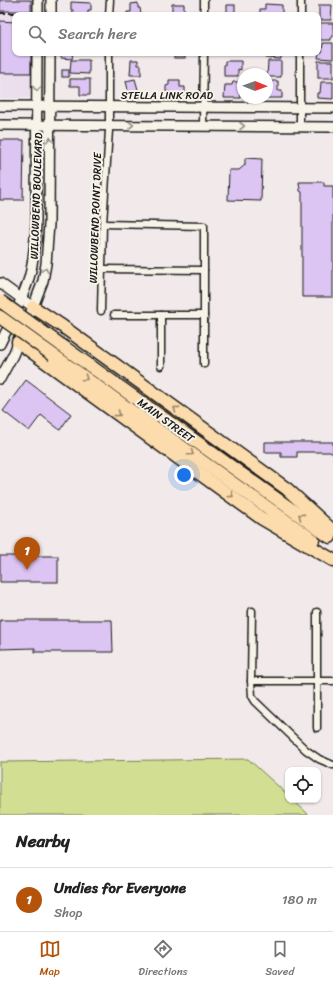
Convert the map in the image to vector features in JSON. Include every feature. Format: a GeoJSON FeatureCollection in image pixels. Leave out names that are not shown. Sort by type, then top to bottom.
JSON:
{"type":"FeatureCollection","features":[{"type":"Feature","properties":{"kind":"highway","name":"MAIN STREET"},"geometry":{"type":"LineString","coordinates":[[0,301],[333,539]]}},
{"type":"Feature","properties":{"kind":"highway"},"geometry":{"type":"LineString","coordinates":[[33,307],[62,326],[286,489],[333,531]]}},
{"type":"Feature","properties":{"kind":"highway","name":"MAIN STREET"},"geometry":{"type":"LineString","coordinates":[[0,317],[48,357],[333,554]]}},
{"type":"Feature","properties":{"kind":"highway"},"geometry":{"type":"LineString","coordinates":[[62,326],[53,326],[47,329],[40,349],[48,357],[261,518],[333,560]]}},
{"type":"Feature","properties":{"kind":"highway"},"geometry":{"type":"LineString","coordinates":[[18,342],[48,357]]}},
{"type":"Feature","properties":{"kind":"main road"},"geometry":{"type":"LineString","coordinates":[[38,0],[38,12]]}},
{"type":"Feature","properties":{"kind":"main road"},"geometry":{"type":"LineString","coordinates":[[51,0],[51,12]]}},
{"type":"Feature","properties":{"kind":"main road","name":"WILLOWBEND BOULEVARD"},"geometry":{"type":"LineString","coordinates":[[0,344],[3,331],[22,298],[29,277],[35,243],[37,56]]}},
{"type":"Feature","properties":{"kind":"main road","name":"WILLOWBEND BOULEVARD"},"geometry":{"type":"LineString","coordinates":[[0,379],[10,361],[33,307],[43,281],[45,270],[49,224],[50,56]]}},
{"type":"Feature","properties":{"kind":"main road","name":"STELLA LINK ROAD"},"geometry":{"type":"LineString","coordinates":[[0,106],[333,108]]}},
{"type":"Feature","properties":{"kind":"main road"},"geometry":{"type":"LineString","coordinates":[[0,125],[333,127]]}},
{"type":"Feature","properties":{"kind":"main road"},"geometry":{"type":"LineString","coordinates":[[36,223],[49,224]]}},
{"type":"Feature","properties":{"kind":"main road"},"geometry":{"type":"LineString","coordinates":[[0,283],[33,307]]}},
{"type":"Feature","properties":{"kind":"main road"},"geometry":{"type":"LineString","coordinates":[[0,289],[0,296]]}},
{"type":"Feature","properties":{"kind":"main road"},"geometry":{"type":"LineString","coordinates":[[3,331],[18,342]]}},
{"type":"Feature","properties":{"kind":"street"},"geometry":{"type":"LineString","coordinates":[[110,0],[110,12]]}},
{"type":"Feature","properties":{"kind":"street"},"geometry":{"type":"LineString","coordinates":[[204,0],[204,12]]}},
{"type":"Feature","properties":{"kind":"street"},"geometry":{"type":"LineString","coordinates":[[301,0],[301,12]]}},
{"type":"Feature","properties":{"kind":"street","name":"WILLOWBEND POINT DRIVE"},"geometry":{"type":"LineString","coordinates":[[101,311],[103,224],[109,125],[109,56]]}},
{"type":"Feature","properties":{"kind":"street"},"geometry":{"type":"LineString","coordinates":[[203,126],[204,56]]}},
{"type":"Feature","properties":{"kind":"street"},"geometry":{"type":"LineString","coordinates":[[300,56],[300,127]]}},
{"type":"Feature","properties":{"kind":"street"},"geometry":{"type":"LineString","coordinates":[[103,224],[204,226],[204,364]]}},
{"type":"Feature","properties":{"kind":"street"},"geometry":{"type":"LineString","coordinates":[[102,269],[204,270]]}},
{"type":"Feature","properties":{"kind":"street"},"geometry":{"type":"LineString","coordinates":[[114,314],[204,315]]}},
{"type":"Feature","properties":{"kind":"street"},"geometry":{"type":"LineString","coordinates":[[161,315],[161,366]]}},
{"type":"Feature","properties":{"kind":"street"},"geometry":{"type":"LineString","coordinates":[[252,611],[252,696],[255,701],[306,750],[319,759],[333,765]]}},
{"type":"Feature","properties":{"kind":"street"},"geometry":{"type":"LineString","coordinates":[[317,612],[317,728]]}},
{"type":"Feature","properties":{"kind":"street"},"geometry":{"type":"LineString","coordinates":[[252,681],[333,681]]}},
{"type":"Feature","properties":{"kind":"shaded area"},"geometry":{"type":"Polygon","coordinates":[[[0,0],[34,0],[33,12],[12,12],[12,56],[33,56],[33,95],[31,98],[0,98],[0,0]]]}},
{"type":"Feature","properties":{"kind":"green space"},"geometry":{"type":"Polygon","coordinates":[[[248,759],[285,792],[285,803],[296,803],[309,815],[0,815],[0,762],[248,759]]]}},
{"type":"Feature","properties":{"kind":"building"},"geometry":{"type":"Polygon","coordinates":[[[0,0],[31,0],[31,11],[0,11],[0,0]]]}},
{"type":"Feature","properties":{"kind":"building"},"geometry":{"type":"Polygon","coordinates":[[[71,2],[91,3],[91,10],[88,10],[88,12],[73,12],[73,10],[71,10],[71,2]]]}},
{"type":"Feature","properties":{"kind":"building"},"geometry":{"type":"Polygon","coordinates":[[[138,3],[138,8],[140,8],[141,12],[131,12],[131,4],[138,3]]]}},
{"type":"Feature","properties":{"kind":"building"},"geometry":{"type":"Polygon","coordinates":[[[172,4],[184,4],[184,12],[172,12],[172,4]]]}},
{"type":"Feature","properties":{"kind":"building"},"geometry":{"type":"Polygon","coordinates":[[[265,4],[282,5],[282,12],[260,12],[260,9],[265,9],[265,4]]]}},
{"type":"Feature","properties":{"kind":"building"},"geometry":{"type":"Polygon","coordinates":[[[227,5],[235,5],[235,12],[227,12],[227,5]]]}},
{"type":"Feature","properties":{"kind":"building"},"geometry":{"type":"Polygon","coordinates":[[[319,5],[332,5],[331,20],[321,20],[321,12],[319,12],[319,5]]]}},
{"type":"Feature","properties":{"kind":"building"},"geometry":{"type":"Polygon","coordinates":[[[0,21],[12,22],[12,56],[31,56],[31,73],[0,73],[0,21]]]}},
{"type":"Feature","properties":{"kind":"building"},"geometry":{"type":"Polygon","coordinates":[[[321,23],[333,23],[333,37],[331,37],[331,40],[321,40],[321,23]]]}},
{"type":"Feature","properties":{"kind":"building"},"geometry":{"type":"Polygon","coordinates":[[[323,43],[333,43],[333,59],[318,58],[318,56],[321,56],[323,43]]]}},
{"type":"Feature","properties":{"kind":"building"},"geometry":{"type":"Polygon","coordinates":[[[61,56],[72,56],[72,59],[61,58],[61,56]]]}},
{"type":"Feature","properties":{"kind":"building"},"geometry":{"type":"Polygon","coordinates":[[[174,56],[185,56],[185,58],[174,58],[174,56]]]}},
{"type":"Feature","properties":{"kind":"building"},"geometry":{"type":"Polygon","coordinates":[[[266,56],[281,56],[281,59],[266,58],[266,56]]]}},
{"type":"Feature","properties":{"kind":"building"},"geometry":{"type":"Polygon","coordinates":[[[71,60],[89,60],[89,74],[70,73],[71,60]]]}},
{"type":"Feature","properties":{"kind":"building"},"geometry":{"type":"Polygon","coordinates":[[[131,60],[138,60],[138,65],[141,65],[141,75],[130,75],[131,60]]]}},
{"type":"Feature","properties":{"kind":"building"},"geometry":{"type":"Polygon","coordinates":[[[225,61],[241,61],[241,68],[237,68],[237,76],[224,76],[225,61]]]}},
{"type":"Feature","properties":{"kind":"building"},"geometry":{"type":"Polygon","coordinates":[[[268,61],[281,61],[281,77],[273,77],[273,68],[268,68],[268,61]]]}},
{"type":"Feature","properties":{"kind":"building"},"geometry":{"type":"Polygon","coordinates":[[[318,61],[333,61],[333,78],[318,78],[318,61]]]}},
{"type":"Feature","properties":{"kind":"building"},"geometry":{"type":"Polygon","coordinates":[[[62,70],[69,70],[69,77],[62,77],[62,70]]]}},
{"type":"Feature","properties":{"kind":"building"},"geometry":{"type":"Polygon","coordinates":[[[70,79],[90,79],[90,95],[80,95],[80,86],[70,86],[70,79]]]}},
{"type":"Feature","properties":{"kind":"building"},"geometry":{"type":"Polygon","coordinates":[[[135,79],[139,93],[129,95],[126,81],[135,79]]]}},
{"type":"Feature","properties":{"kind":"building"},"geometry":{"type":"Polygon","coordinates":[[[169,80],[180,80],[180,87],[185,87],[185,95],[170,95],[170,92],[166,92],[166,86],[169,85],[169,80]]]}},
{"type":"Feature","properties":{"kind":"building"},"geometry":{"type":"Polygon","coordinates":[[[273,81],[278,81],[278,91],[282,91],[282,98],[273,98],[273,81]]]}},
{"type":"Feature","properties":{"kind":"building"},"geometry":{"type":"Polygon","coordinates":[[[233,82],[237,82],[237,98],[224,98],[225,85],[232,85],[233,82]]]}},
{"type":"Feature","properties":{"kind":"building"},"geometry":{"type":"Polygon","coordinates":[[[321,82],[333,82],[333,99],[317,98],[317,93],[320,93],[321,82]]]}},
{"type":"Feature","properties":{"kind":"building"},"geometry":{"type":"Polygon","coordinates":[[[0,140],[24,140],[23,200],[0,200],[0,140]]]}},
{"type":"Feature","properties":{"kind":"building"},"geometry":{"type":"Polygon","coordinates":[[[245,158],[262,159],[261,201],[228,200],[229,170],[239,170],[245,165],[245,158]]]}},
{"type":"Feature","properties":{"kind":"building"},"geometry":{"type":"Polygon","coordinates":[[[299,182],[324,182],[324,186],[333,186],[333,297],[302,297],[302,192],[300,191],[299,182]]]}},
{"type":"Feature","properties":{"kind":"building"},"geometry":{"type":"Polygon","coordinates":[[[26,380],[71,414],[60,430],[41,415],[29,431],[3,411],[26,380]]]}},
{"type":"Feature","properties":{"kind":"building"},"geometry":{"type":"Polygon","coordinates":[[[265,442],[333,442],[333,454],[330,452],[297,452],[297,457],[281,457],[281,452],[265,452],[265,442]]]}},
{"type":"Feature","properties":{"kind":"building"},"geometry":{"type":"Polygon","coordinates":[[[0,556],[58,556],[58,582],[0,582],[0,556]]]}},
{"type":"Feature","properties":{"kind":"building"},"geometry":{"type":"Polygon","coordinates":[[[0,620],[112,620],[113,652],[35,652],[35,648],[0,649],[0,620]]]}},
{"type":"Feature","properties":{"kind":"railway"},"geometry":{"type":"LineString","coordinates":[[0,13],[12,13]]}},
{"type":"Feature","properties":{"kind":"place","name":"Undies for Everyone"},"geometry":{"type":"Point","coordinates":[27,570]}}]}
